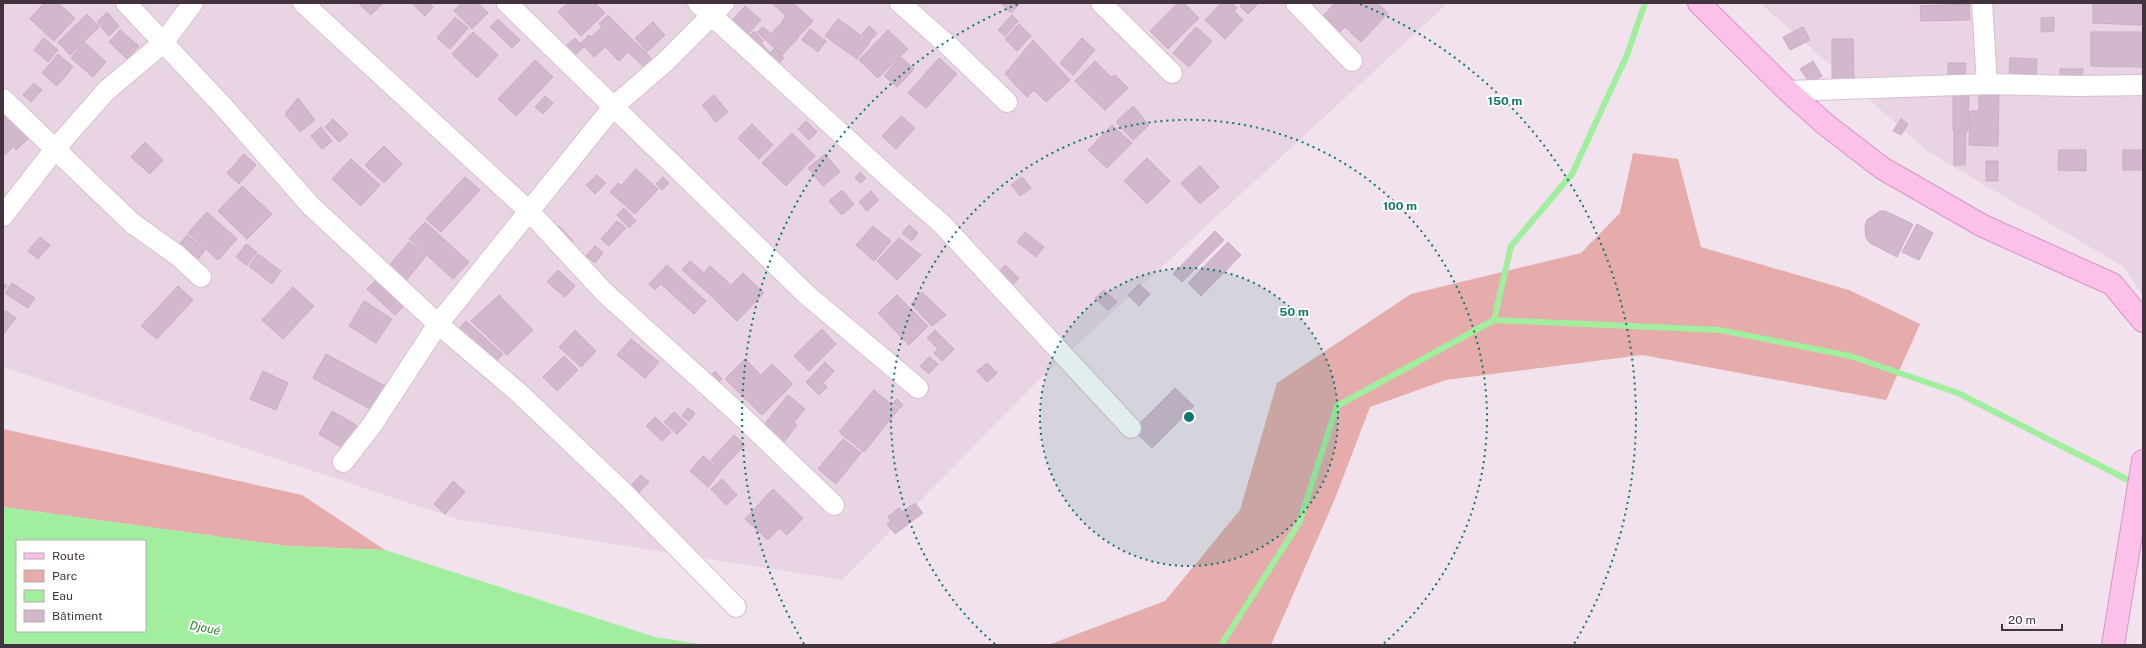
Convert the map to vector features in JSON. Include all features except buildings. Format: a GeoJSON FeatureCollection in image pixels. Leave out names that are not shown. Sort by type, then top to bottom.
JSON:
{"type":"FeatureCollection","features":[{"type":"Feature","properties":{"kind":"street"},"geometry":{"type":"LineString","coordinates":[[126,3],[221,104],[311,206],[438,324],[518,392],[622,491],[736,607]]}},
{"type":"Feature","properties":{"kind":"street"},"geometry":{"type":"LineString","coordinates":[[3,216],[54,149],[106,92],[163,43],[193,3]]}},
{"type":"Feature","properties":{"kind":"street"},"geometry":{"type":"LineString","coordinates":[[304,3],[530,212],[604,292],[739,414],[834,505]]}},
{"type":"Feature","properties":{"kind":"street"},"geometry":{"type":"LineString","coordinates":[[508,3],[807,295],[918,388]]}},
{"type":"Feature","properties":{"kind":"street"},"geometry":{"type":"LineString","coordinates":[[900,3],[950,47],[1007,102]]}},
{"type":"Feature","properties":{"kind":"street"},"geometry":{"type":"LineString","coordinates":[[1101,3],[1172,73]]}},
{"type":"Feature","properties":{"kind":"street"},"geometry":{"type":"LineString","coordinates":[[1296,3],[1352,61]]}},
{"type":"Feature","properties":{"kind":"street"},"geometry":{"type":"LineString","coordinates":[[1699,3],[1788,91],[1852,146],[1882,168],[1983,226],[2112,284],[2141,316],[2143,321]]}},
{"type":"Feature","properties":{"kind":"street"},"geometry":{"type":"LineString","coordinates":[[1982,3],[1987,84]]}},
{"type":"Feature","properties":{"kind":"street"},"geometry":{"type":"LineString","coordinates":[[343,462],[372,425],[438,324],[530,212],[613,107],[664,63],[711,7],[894,182],[942,224],[1130,428]]}},
{"type":"Feature","properties":{"kind":"street"},"geometry":{"type":"LineString","coordinates":[[1788,91],[1987,84],[2077,86],[2143,85]]}},
{"type":"Feature","properties":{"kind":"street"},"geometry":{"type":"LineString","coordinates":[[3,99],[132,223],[177,255],[201,276]]}},
{"type":"Feature","properties":{"kind":"street"},"geometry":{"type":"LineString","coordinates":[[2113,645],[2143,461]]}},
{"type":"Feature","properties":{"kind":"shaded area"},"geometry":{"type":"Polygon","coordinates":[[[3,3],[1448,3],[1038,381],[842,580],[457,519],[3,367],[3,3]]]}},
{"type":"Feature","properties":{"kind":"shaded area"},"geometry":{"type":"Polygon","coordinates":[[[1760,3],[2143,3],[2143,296],[2124,267],[1927,151],[1760,3]]]}},
{"type":"Feature","properties":{"kind":"green space"},"geometry":{"type":"Polygon","coordinates":[[[1633,153],[1678,159],[1701,247],[1849,290],[1920,324],[1886,400],[1642,355],[1446,380],[1370,407],[1334,501],[1271,645],[1048,645],[1165,601],[1240,510],[1277,383],[1411,294],[1581,253],[1620,213],[1633,153]]]}},
{"type":"Feature","properties":{"kind":"green space"},"geometry":{"type":"Polygon","coordinates":[[[3,429],[302,495],[385,550],[287,546],[3,507],[3,429]]]}},
{"type":"Feature","properties":{"kind":"water","name":"Djoué"},"geometry":{"type":"Polygon","coordinates":[[[3,507],[287,546],[385,550],[655,637],[706,645],[3,645],[3,507]]]}},
{"type":"Feature","properties":{"kind":"waterway"},"geometry":{"type":"LineString","coordinates":[[1494,320],[1511,246],[1572,174],[1627,55],[1645,3]]}},
{"type":"Feature","properties":{"kind":"waterway"},"geometry":{"type":"LineString","coordinates":[[1221,645],[1299,523],[1337,406],[1494,320],[1720,330],[1850,356],[1958,393],[2136,484]]}}]}
